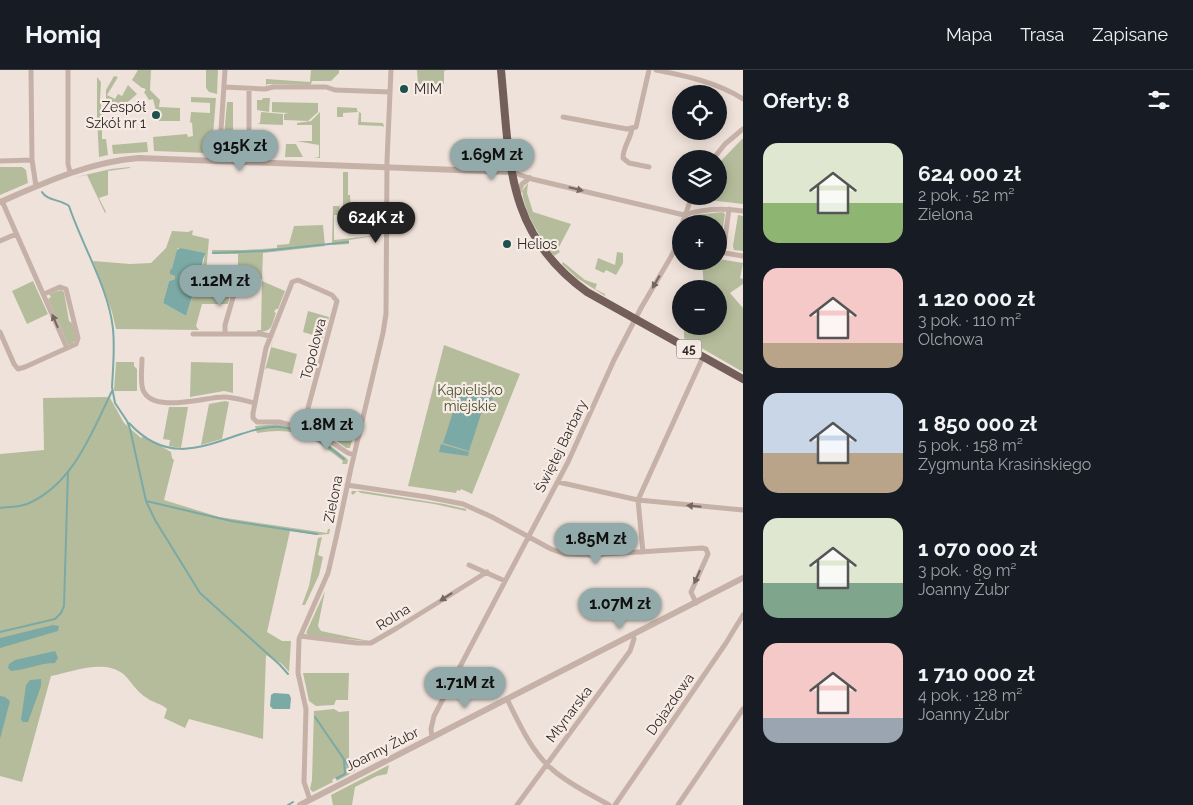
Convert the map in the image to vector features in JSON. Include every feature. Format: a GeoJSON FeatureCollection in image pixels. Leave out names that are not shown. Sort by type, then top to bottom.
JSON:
{"type":"FeatureCollection","features":[{"type":"Feature","properties":{"kind":"main road","name":"45"},"geometry":{"type":"LineString","coordinates":[[501,70],[512,172],[519,202],[526,221],[545,253],[566,276],[587,292],[743,379]]}},
{"type":"Feature","properties":{"kind":"street"},"geometry":{"type":"LineString","coordinates":[[32,70],[32,160],[36,186]]}},
{"type":"Feature","properties":{"kind":"street"},"geometry":{"type":"LineString","coordinates":[[68,70],[68,164],[70,172]]}},
{"type":"Feature","properties":{"kind":"street"},"geometry":{"type":"LineString","coordinates":[[219,160],[225,70]]}},
{"type":"Feature","properties":{"kind":"street","name":"Zielona"},"geometry":{"type":"LineString","coordinates":[[310,800],[304,782],[306,713],[298,673],[300,636],[327,576],[384,327],[391,70]]}},
{"type":"Feature","properties":{"kind":"street"},"geometry":{"type":"LineString","coordinates":[[649,70],[638,124],[632,129],[624,147],[623,158],[629,163],[649,168]]}},
{"type":"Feature","properties":{"kind":"street"},"geometry":{"type":"LineString","coordinates":[[656,70],[701,80],[730,91],[743,99]]}},
{"type":"Feature","properties":{"kind":"street"},"geometry":{"type":"LineString","coordinates":[[224,87],[266,90],[274,87],[326,87],[334,90],[390,92]]}},
{"type":"Feature","properties":{"kind":"street"},"geometry":{"type":"LineString","coordinates":[[249,89],[249,162]]}},
{"type":"Feature","properties":{"kind":"street"},"geometry":{"type":"LineString","coordinates":[[563,117],[632,129]]}},
{"type":"Feature","properties":{"kind":"street"},"geometry":{"type":"LineString","coordinates":[[720,150],[743,129]]}},
{"type":"Feature","properties":{"kind":"street"},"geometry":{"type":"LineString","coordinates":[[67,348],[1,202],[70,172],[105,162],[131,159],[219,160],[512,172],[684,215],[697,211],[743,211]]}},
{"type":"Feature","properties":{"kind":"street"},"geometry":{"type":"LineString","coordinates":[[0,161],[32,160]]}},
{"type":"Feature","properties":{"kind":"street"},"geometry":{"type":"LineString","coordinates":[[519,202],[520,187],[530,178]]}},
{"type":"Feature","properties":{"kind":"street","name":"Świętej Barbary"},"geometry":{"type":"LineString","coordinates":[[684,215],[688,205]]}},
{"type":"Feature","properties":{"kind":"street"},"geometry":{"type":"LineString","coordinates":[[692,205],[692,208],[697,211]]}},
{"type":"Feature","properties":{"kind":"street"},"geometry":{"type":"LineString","coordinates":[[727,219],[729,210]]}},
{"type":"Feature","properties":{"kind":"street"},"geometry":{"type":"LineString","coordinates":[[0,241],[16,234]]}},
{"type":"Feature","properties":{"kind":"street"},"geometry":{"type":"LineString","coordinates":[[727,253],[743,256]]}},
{"type":"Feature","properties":{"kind":"street","name":"Świętej Barbary"},"geometry":{"type":"LineString","coordinates":[[432,737],[430,729],[434,716],[558,482],[635,319],[672,258]]}},
{"type":"Feature","properties":{"kind":"street","name":"Topolowa"},"geometry":{"type":"LineString","coordinates":[[270,336],[292,282],[301,281],[334,297],[337,303],[308,408],[305,428]]}},
{"type":"Feature","properties":{"kind":"street"},"geometry":{"type":"LineString","coordinates":[[225,334],[225,325],[237,284]]}},
{"type":"Feature","properties":{"kind":"street"},"geometry":{"type":"LineString","coordinates":[[0,332],[18,369],[76,344],[78,338],[66,289],[60,287],[44,294]]}},
{"type":"Feature","properties":{"kind":"street"},"geometry":{"type":"LineString","coordinates":[[193,334],[261,334],[270,336],[264,354],[252,416],[257,422],[279,422],[305,428],[318,433],[354,455]]}},
{"type":"Feature","properties":{"kind":"street"},"geometry":{"type":"LineString","coordinates":[[644,552],[638,500],[703,357]]}},
{"type":"Feature","properties":{"kind":"street"},"geometry":{"type":"LineString","coordinates":[[142,359],[142,388],[152,400],[181,403],[225,397],[255,402]]}},
{"type":"Feature","properties":{"kind":"street"},"geometry":{"type":"LineString","coordinates":[[558,482],[638,500],[743,510]]}},
{"type":"Feature","properties":{"kind":"street"},"geometry":{"type":"LineString","coordinates":[[347,484],[464,504],[551,549],[573,555],[706,549],[708,554],[691,592],[696,603]]}},
{"type":"Feature","properties":{"kind":"street"},"geometry":{"type":"LineString","coordinates":[[470,565],[505,581]]}},
{"type":"Feature","properties":{"kind":"street","name":"Rolna"},"geometry":{"type":"LineString","coordinates":[[300,636],[371,643],[487,572]]}},
{"type":"Feature","properties":{"kind":"street","name":"Joanny Żubr"},"geometry":{"type":"LineString","coordinates":[[300,805],[743,578]]}},
{"type":"Feature","properties":{"kind":"street","name":"Dojazdowa"},"geometry":{"type":"LineString","coordinates":[[615,805],[743,616]]}},
{"type":"Feature","properties":{"kind":"street","name":"Młynarska"},"geometry":{"type":"LineString","coordinates":[[516,805],[630,651],[634,639],[633,635]]}},
{"type":"Feature","properties":{"kind":"street"},"geometry":{"type":"LineString","coordinates":[[507,699],[532,744],[546,764],[558,774],[608,805]]}},
{"type":"Feature","properties":{"kind":"street"},"geometry":{"type":"LineString","coordinates":[[678,805],[743,709]]}},
{"type":"Feature","properties":{"kind":"green space"},"geometry":{"type":"Polygon","coordinates":[[[138,70],[151,70],[150,90],[160,100],[159,107],[180,108],[180,121],[159,121],[159,116],[153,117],[152,112],[156,111],[153,99],[149,100],[144,92],[146,90],[132,80],[138,70]]]}},
{"type":"Feature","properties":{"kind":"green space"},"geometry":{"type":"Polygon","coordinates":[[[206,70],[218,70],[217,94],[209,92],[206,88],[206,70]]]}},
{"type":"Feature","properties":{"kind":"green space"},"geometry":{"type":"Polygon","coordinates":[[[311,70],[339,70],[339,73],[331,81],[312,81],[309,85],[267,84],[266,87],[266,79],[310,82],[311,70]]]}},
{"type":"Feature","properties":{"kind":"green space"},"geometry":{"type":"Polygon","coordinates":[[[417,70],[447,70],[444,71],[444,84],[418,84],[417,70]]]}},
{"type":"Feature","properties":{"kind":"green space"},"geometry":{"type":"Polygon","coordinates":[[[114,76],[118,77],[107,95],[115,99],[118,94],[122,96],[128,85],[137,94],[121,108],[111,110],[106,106],[106,90],[114,76]]]}},
{"type":"Feature","properties":{"kind":"green space"},"geometry":{"type":"Polygon","coordinates":[[[97,77],[101,82],[100,101],[103,102],[101,104],[101,114],[104,115],[101,116],[101,125],[105,126],[102,127],[102,139],[106,139],[108,155],[99,157],[97,117],[97,77]]]}},
{"type":"Feature","properties":{"kind":"green space"},"geometry":{"type":"Polygon","coordinates":[[[191,97],[216,98],[212,147],[207,153],[154,151],[153,137],[187,134],[188,137],[193,136],[192,123],[190,122],[191,112],[210,113],[210,103],[191,102],[191,97]]]}},
{"type":"Feature","properties":{"kind":"green space"},"geometry":{"type":"Polygon","coordinates":[[[263,98],[270,98],[269,112],[257,110],[257,100],[262,100],[263,98]]]}},
{"type":"Feature","properties":{"kind":"green space"},"geometry":{"type":"Polygon","coordinates":[[[227,102],[233,102],[233,140],[243,141],[227,141],[225,148],[223,148],[227,102]]]}},
{"type":"Feature","properties":{"kind":"green space"},"geometry":{"type":"Polygon","coordinates":[[[272,102],[318,103],[318,112],[308,121],[284,120],[284,114],[288,113],[272,112],[272,102]]]}},
{"type":"Feature","properties":{"kind":"green space"},"geometry":{"type":"Polygon","coordinates":[[[337,107],[357,108],[359,112],[343,113],[343,117],[337,117],[337,107]]]}},
{"type":"Feature","properties":{"kind":"green space"},"geometry":{"type":"Polygon","coordinates":[[[261,112],[283,114],[283,125],[257,124],[260,123],[261,112]]]}},
{"type":"Feature","properties":{"kind":"green space"},"geometry":{"type":"Polygon","coordinates":[[[320,112],[320,158],[314,158],[319,157],[319,145],[296,141],[312,141],[312,125],[297,125],[297,123],[311,121],[320,112]]]}},
{"type":"Feature","properties":{"kind":"green space"},"geometry":{"type":"Polygon","coordinates":[[[359,112],[361,113],[361,122],[383,123],[384,127],[358,125],[359,112]]]}},
{"type":"Feature","properties":{"kind":"green space"},"geometry":{"type":"Polygon","coordinates":[[[258,132],[265,132],[264,147],[278,149],[259,155],[257,153],[258,132]]]}},
{"type":"Feature","properties":{"kind":"green space"},"geometry":{"type":"Polygon","coordinates":[[[743,138],[743,204],[727,202],[727,155],[743,138]]]}},
{"type":"Feature","properties":{"kind":"green space"},"geometry":{"type":"Polygon","coordinates":[[[147,142],[148,152],[113,154],[112,145],[147,142]]]}},
{"type":"Feature","properties":{"kind":"green space"},"geometry":{"type":"Polygon","coordinates":[[[286,144],[296,144],[303,157],[285,157],[286,144]]]}},
{"type":"Feature","properties":{"kind":"green space"},"geometry":{"type":"Polygon","coordinates":[[[0,167],[22,167],[26,170],[28,183],[0,195],[0,167]]]}},
{"type":"Feature","properties":{"kind":"green space"},"geometry":{"type":"Polygon","coordinates":[[[130,167],[108,171],[108,195],[99,198],[105,213],[87,175],[76,177],[111,169],[130,167]]]}},
{"type":"Feature","properties":{"kind":"green space"},"geometry":{"type":"Polygon","coordinates":[[[343,172],[348,172],[348,195],[350,195],[351,209],[358,211],[352,211],[352,215],[343,215],[343,172]]]}},
{"type":"Feature","properties":{"kind":"green space"},"geometry":{"type":"Polygon","coordinates":[[[528,183],[527,193],[533,212],[571,224],[558,249],[560,252],[554,256],[526,208],[522,191],[528,183]]]}},
{"type":"Feature","properties":{"kind":"green space"},"geometry":{"type":"Polygon","coordinates":[[[339,203],[340,215],[334,215],[334,240],[381,235],[349,240],[349,244],[332,245],[333,206],[339,206],[339,203]]]}},
{"type":"Feature","properties":{"kind":"green space"},"geometry":{"type":"Polygon","coordinates":[[[723,212],[725,214],[725,215],[694,215],[723,212]]]}},
{"type":"Feature","properties":{"kind":"green space"},"geometry":{"type":"Polygon","coordinates":[[[738,215],[743,216],[743,251],[734,250],[733,246],[738,215]]]}},
{"type":"Feature","properties":{"kind":"green space"},"geometry":{"type":"Polygon","coordinates":[[[323,225],[325,246],[263,253],[262,279],[238,279],[238,254],[212,254],[212,250],[277,248],[277,245],[289,244],[294,226],[323,225]]]}},
{"type":"Feature","properties":{"kind":"green space"},"geometry":{"type":"Polygon","coordinates":[[[193,230],[192,235],[209,239],[206,272],[211,272],[209,278],[233,279],[228,304],[202,304],[196,326],[199,330],[116,329],[112,312],[93,261],[130,264],[151,263],[166,248],[172,231],[188,232],[193,230]],[[178,248],[170,270],[175,279],[169,281],[163,303],[186,316],[196,286],[183,282],[182,278],[198,280],[206,253],[178,248]]]}},
{"type":"Feature","properties":{"kind":"green space"},"geometry":{"type":"Polygon","coordinates":[[[617,252],[623,253],[623,263],[616,275],[606,270],[604,273],[595,269],[598,258],[615,265],[617,252]]]}},
{"type":"Feature","properties":{"kind":"green space"},"geometry":{"type":"Polygon","coordinates":[[[727,260],[743,263],[740,278],[743,279],[743,284],[730,293],[743,308],[743,372],[684,338],[684,335],[727,335],[727,280],[703,280],[703,270],[727,270],[727,260]]]}},
{"type":"Feature","properties":{"kind":"green space"},"geometry":{"type":"Polygon","coordinates":[[[563,262],[585,280],[597,284],[595,289],[605,294],[605,296],[577,278],[562,264],[563,262]]]}},
{"type":"Feature","properties":{"kind":"green space"},"geometry":{"type":"Polygon","coordinates":[[[33,281],[48,314],[27,324],[12,291],[33,281]]]}},
{"type":"Feature","properties":{"kind":"green space"},"geometry":{"type":"Polygon","coordinates":[[[262,281],[285,291],[278,309],[274,312],[276,313],[271,327],[266,331],[257,332],[257,330],[261,330],[262,281]]]}},
{"type":"Feature","properties":{"kind":"green space"},"geometry":{"type":"Polygon","coordinates":[[[61,290],[64,292],[69,321],[72,323],[76,338],[70,345],[48,299],[51,297],[49,294],[61,290]]]}},
{"type":"Feature","properties":{"kind":"green space"},"geometry":{"type":"Polygon","coordinates":[[[308,311],[329,317],[323,338],[317,339],[316,336],[303,332],[308,311]]]}},
{"type":"Feature","properties":{"kind":"green space","name":"Kąpielisko miejskie"},"geometry":{"type":"Polygon","coordinates":[[[444,345],[520,374],[472,494],[461,489],[460,491],[457,490],[456,493],[408,486],[444,345]]]}},
{"type":"Feature","properties":{"kind":"green space"},"geometry":{"type":"Polygon","coordinates":[[[271,347],[297,354],[292,374],[267,368],[265,370],[271,347]]]}},
{"type":"Feature","properties":{"kind":"green space"},"geometry":{"type":"Polygon","coordinates":[[[116,362],[134,362],[134,366],[137,369],[137,391],[114,391],[116,362]]]}},
{"type":"Feature","properties":{"kind":"green space"},"geometry":{"type":"Polygon","coordinates":[[[191,362],[233,363],[233,393],[224,391],[190,397],[191,362]]]}},
{"type":"Feature","properties":{"kind":"green space"},"geometry":{"type":"Polygon","coordinates":[[[43,398],[110,398],[124,423],[141,438],[144,436],[171,452],[174,460],[164,500],[219,517],[327,533],[328,529],[330,529],[329,534],[318,535],[290,531],[267,632],[282,641],[291,641],[289,672],[282,664],[266,655],[263,739],[189,719],[185,728],[164,718],[167,709],[143,695],[122,673],[106,667],[87,668],[51,676],[22,782],[0,776],[0,454],[44,450],[43,398]]]}},
{"type":"Feature","properties":{"kind":"green space"},"geometry":{"type":"Polygon","coordinates":[[[229,402],[222,439],[201,445],[209,404],[229,402]]]}},
{"type":"Feature","properties":{"kind":"green space"},"geometry":{"type":"Polygon","coordinates":[[[169,407],[188,407],[181,448],[169,446],[170,440],[163,439],[169,407]]]}},
{"type":"Feature","properties":{"kind":"green space"},"geometry":{"type":"Polygon","coordinates":[[[330,423],[355,428],[350,448],[346,448],[324,431],[328,433],[330,423]]]}},
{"type":"Feature","properties":{"kind":"green space"},"geometry":{"type":"Polygon","coordinates":[[[276,424],[314,435],[345,457],[348,460],[347,464],[342,464],[343,461],[303,435],[283,431],[257,433],[255,426],[276,424]]]}},
{"type":"Feature","properties":{"kind":"green space"},"geometry":{"type":"Polygon","coordinates":[[[357,491],[444,504],[466,509],[466,511],[361,493],[357,491]]]}},
{"type":"Feature","properties":{"kind":"green space"},"geometry":{"type":"Polygon","coordinates":[[[322,537],[318,555],[323,557],[319,575],[305,605],[302,605],[309,586],[318,538],[322,537]]]}},
{"type":"Feature","properties":{"kind":"green space"},"geometry":{"type":"Polygon","coordinates":[[[325,591],[318,626],[321,631],[369,641],[310,636],[306,633],[325,591]]]}},
{"type":"Feature","properties":{"kind":"green space"},"geometry":{"type":"Polygon","coordinates":[[[303,673],[349,673],[348,700],[336,700],[334,705],[316,706],[309,701],[303,673]]]}},
{"type":"Feature","properties":{"kind":"green space"},"geometry":{"type":"Polygon","coordinates":[[[334,709],[339,712],[349,711],[349,770],[355,767],[355,771],[337,781],[335,778],[332,780],[333,782],[313,792],[310,789],[312,780],[314,711],[334,709]]]}},
{"type":"Feature","properties":{"kind":"green space"},"geometry":{"type":"Polygon","coordinates":[[[389,765],[387,774],[377,776],[355,787],[352,805],[333,805],[331,795],[389,765]]]}},
{"type":"Feature","properties":{"kind":"water"},"geometry":{"type":"Polygon","coordinates":[[[180,248],[206,253],[203,259],[200,280],[182,278],[183,282],[196,285],[186,316],[163,303],[169,281],[175,279],[175,276],[170,274],[170,270],[177,250],[180,248]]]}},
{"type":"Feature","properties":{"kind":"water"},"geometry":{"type":"Polygon","coordinates":[[[454,384],[493,396],[489,411],[450,399],[454,384]]]}},
{"type":"Feature","properties":{"kind":"water"},"geometry":{"type":"Polygon","coordinates":[[[456,403],[482,411],[469,451],[443,443],[456,403]]]}},
{"type":"Feature","properties":{"kind":"water"},"geometry":{"type":"Polygon","coordinates":[[[441,444],[469,452],[468,456],[439,452],[441,444]]]}},
{"type":"Feature","properties":{"kind":"water"},"geometry":{"type":"Polygon","coordinates":[[[53,625],[59,626],[58,631],[0,648],[0,638],[53,625]]]}},
{"type":"Feature","properties":{"kind":"water"},"geometry":{"type":"Polygon","coordinates":[[[55,651],[58,658],[55,663],[11,671],[8,668],[9,664],[15,660],[55,651]]]}},
{"type":"Feature","properties":{"kind":"water"},"geometry":{"type":"Polygon","coordinates":[[[41,679],[41,686],[28,722],[23,722],[21,720],[26,685],[30,680],[41,679]]]}},
{"type":"Feature","properties":{"kind":"water"},"geometry":{"type":"Polygon","coordinates":[[[274,693],[289,694],[291,698],[290,709],[273,709],[270,706],[271,695],[274,693]]]}},
{"type":"Feature","properties":{"kind":"water"},"geometry":{"type":"Polygon","coordinates":[[[0,696],[10,701],[0,739],[0,696]]]}},
{"type":"Feature","properties":{"kind":"waterway"},"geometry":{"type":"LineString","coordinates":[[42,192],[47,197],[69,206],[101,283],[113,329],[112,387],[115,403],[130,429],[146,501],[155,520],[200,593],[288,674]]}},
{"type":"Feature","properties":{"kind":"waterway"},"geometry":{"type":"LineString","coordinates":[[213,253],[263,251],[348,242]]}},
{"type":"Feature","properties":{"kind":"waterway"},"geometry":{"type":"LineString","coordinates":[[0,508],[27,504],[57,484],[79,456],[112,391]]}},
{"type":"Feature","properties":{"kind":"waterway"},"geometry":{"type":"LineString","coordinates":[[129,423],[142,435],[155,443],[181,449],[208,445],[264,428],[289,428],[314,438],[344,459]]}},
{"type":"Feature","properties":{"kind":"waterway"},"geometry":{"type":"LineString","coordinates":[[0,632],[55,619],[61,613],[64,606],[68,471]]}},
{"type":"Feature","properties":{"kind":"waterway"},"geometry":{"type":"LineString","coordinates":[[146,501],[231,521],[317,534]]}},
{"type":"Feature","properties":{"kind":"waterway"},"geometry":{"type":"LineString","coordinates":[[315,717],[348,765]]}},
{"type":"Feature","properties":{"kind":"waterway"},"geometry":{"type":"LineString","coordinates":[[337,778],[345,774],[344,760]]}},
{"type":"Feature","properties":{"kind":"waterway"},"geometry":{"type":"LineString","coordinates":[[288,805],[293,802]]}},
{"type":"Feature","properties":{"kind":"place","name":"MIM"},"geometry":{"type":"Point","coordinates":[404,89]}},
{"type":"Feature","properties":{"kind":"place","name":"Zespół Szkół nr 1"},"geometry":{"type":"Point","coordinates":[156,115]}},
{"type":"Feature","properties":{"kind":"place","name":"Helios"},"geometry":{"type":"Point","coordinates":[507,244]}}]}
